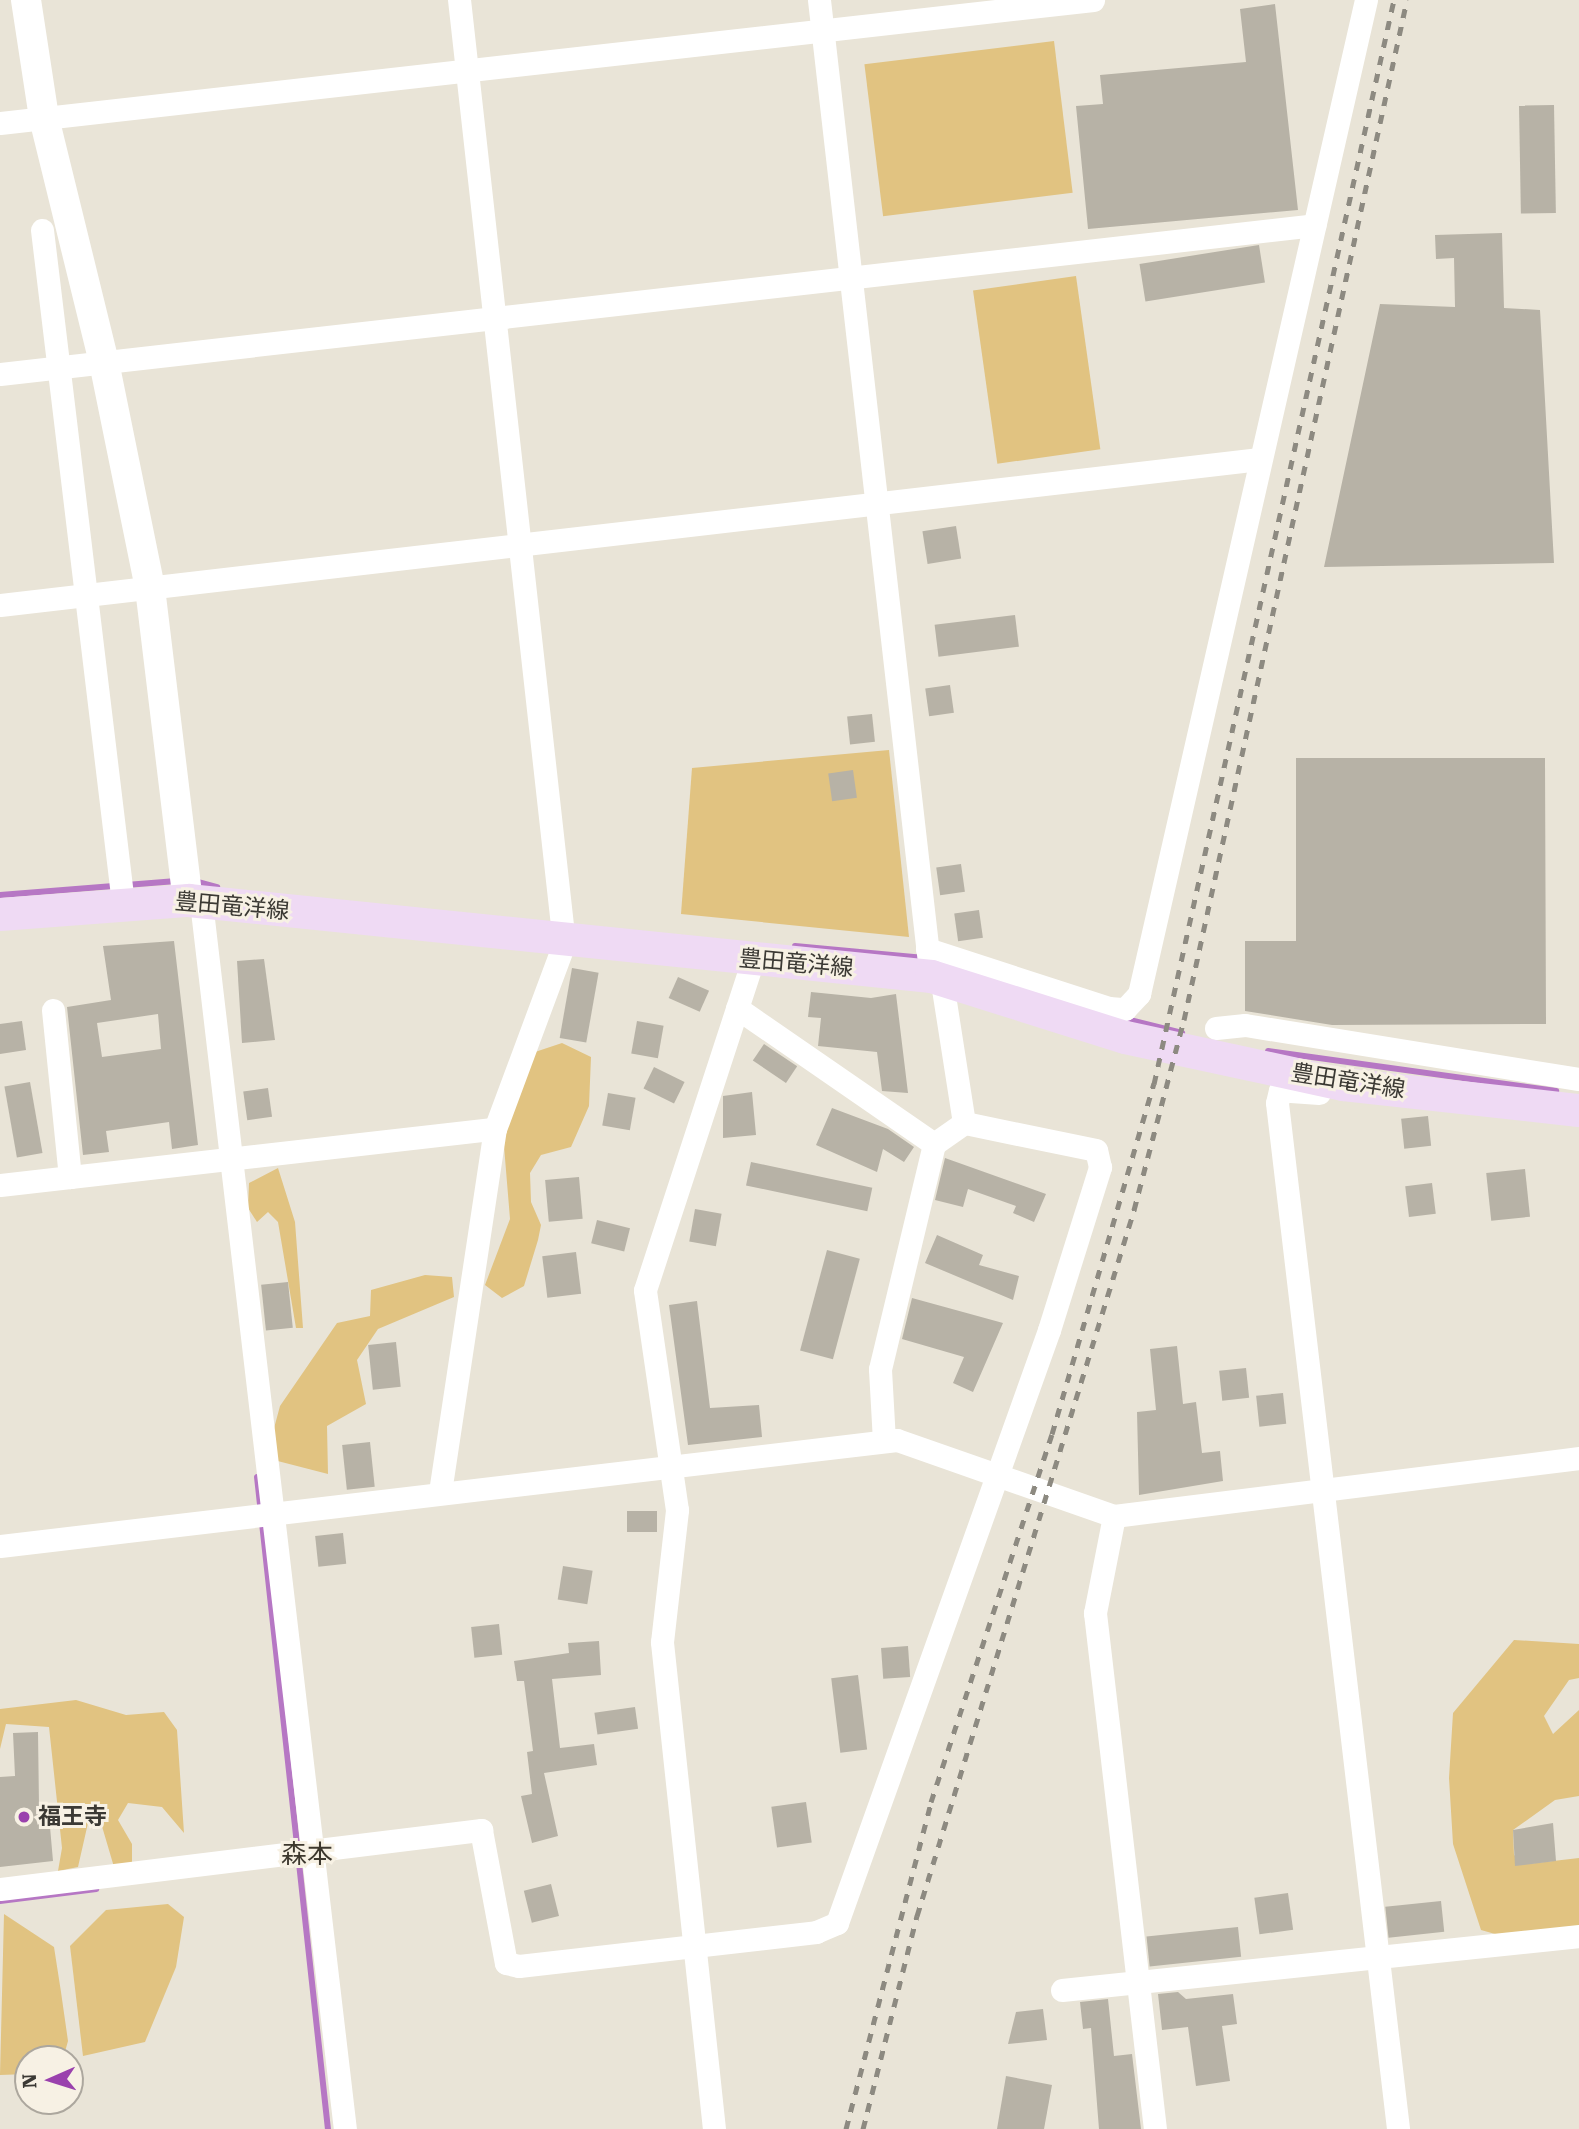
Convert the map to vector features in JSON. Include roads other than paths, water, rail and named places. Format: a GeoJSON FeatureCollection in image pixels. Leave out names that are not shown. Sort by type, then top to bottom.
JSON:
{"type":"FeatureCollection","features":[{"type":"Feature","properties":{"kind":"main road","name":"豊田竜洋線"},"geometry":{"type":"LineString","coordinates":[[0,914],[123,903],[195,901],[564,943],[753,960],[934,969],[1125,1037],[1382,1089],[1579,1110]]}},
{"type":"Feature","properties":{"kind":"street"},"geometry":{"type":"LineString","coordinates":[[26,0],[44,118],[104,362],[150,588],[231,1159],[345,2129]]}},
{"type":"Feature","properties":{"kind":"street"},"geometry":{"type":"LineString","coordinates":[[440,1492],[495,1129],[564,943],[459,0]]}},
{"type":"Feature","properties":{"kind":"street"},"geometry":{"type":"LineString","coordinates":[[819,0],[873,505],[934,969],[964,1123]]}},
{"type":"Feature","properties":{"kind":"street"},"geometry":{"type":"LineString","coordinates":[[0,123],[467,68],[1093,0]]}},
{"type":"Feature","properties":{"kind":"street"},"geometry":{"type":"LineString","coordinates":[[934,969],[1109,1008],[1125,1009],[1139,994],[1366,0]]}},
{"type":"Feature","properties":{"kind":"street"},"geometry":{"type":"LineString","coordinates":[[0,374],[1315,225]]}},
{"type":"Feature","properties":{"kind":"street"},"geometry":{"type":"LineString","coordinates":[[42,230],[63,367],[123,903]]}},
{"type":"Feature","properties":{"kind":"street"},"geometry":{"type":"LineString","coordinates":[[0,605],[1260,459]]}},
{"type":"Feature","properties":{"kind":"street"},"geometry":{"type":"LineString","coordinates":[[713,2129],[662,1642],[677,1510],[645,1290],[753,960]]}},
{"type":"Feature","properties":{"kind":"street"},"geometry":{"type":"LineString","coordinates":[[737,1008],[934,1144]]}},
{"type":"Feature","properties":{"kind":"street"},"geometry":{"type":"LineString","coordinates":[[53,1010],[70,1177]]}},
{"type":"Feature","properties":{"kind":"street"},"geometry":{"type":"LineString","coordinates":[[1216,1028],[1245,1025],[1579,1079]]}},
{"type":"Feature","properties":{"kind":"street"},"geometry":{"type":"LineString","coordinates":[[1382,1089],[1378,1103],[1292,1089],[1280,1090],[1278,1103],[1398,2129]]}},
{"type":"Feature","properties":{"kind":"street"},"geometry":{"type":"LineString","coordinates":[[0,1889],[481,1830],[506,1963],[816,1932],[836,1923],[997,1475],[1100,1167],[1096,1150],[964,1123],[934,1144],[880,1369],[884,1441]]}},
{"type":"Feature","properties":{"kind":"street"},"geometry":{"type":"LineString","coordinates":[[0,1185],[495,1129]]}},
{"type":"Feature","properties":{"kind":"street"},"geometry":{"type":"LineString","coordinates":[[0,1546],[272,1509],[897,1440],[1114,1516],[1579,1458]]}},
{"type":"Feature","properties":{"kind":"street"},"geometry":{"type":"LineString","coordinates":[[1114,1516],[1095,1613],[1141,1982],[1155,2129]]}},
{"type":"Feature","properties":{"kind":"street"},"geometry":{"type":"LineString","coordinates":[[1062,1990],[1579,1936]]}},
{"type":"Feature","properties":{"kind":"waterway"},"geometry":{"type":"LineString","coordinates":[[0,895],[176,881]]}},
{"type":"Feature","properties":{"kind":"waterway"},"geometry":{"type":"LineString","coordinates":[[194,881],[217,887]]}},
{"type":"Feature","properties":{"kind":"waterway"},"geometry":{"type":"LineString","coordinates":[[795,946],[924,958]]}},
{"type":"Feature","properties":{"kind":"waterway"},"geometry":{"type":"LineString","coordinates":[[1122,1018],[1182,1033]]}},
{"type":"Feature","properties":{"kind":"waterway"},"geometry":{"type":"LineString","coordinates":[[1268,1051],[1556,1091]]}},
{"type":"Feature","properties":{"kind":"waterway"},"geometry":{"type":"LineString","coordinates":[[257,1477],[328,2129]]}},
{"type":"Feature","properties":{"kind":"waterway"},"geometry":{"type":"LineString","coordinates":[[0,1901],[96,1889]]}},
{"type":"Feature","properties":{"kind":"railway"},"geometry":{"type":"LineString","coordinates":[[846,2129],[931,1802],[1052,1434],[1154,1084],[1394,0]]}},
{"type":"Feature","properties":{"kind":"railway"},"geometry":{"type":"LineString","coordinates":[[863,2129],[917,1916],[1134,1210],[1184,1020],[1407,0]]}},
{"type":"Feature","properties":{"kind":"place","name":"福王寺"},"geometry":{"type":"Point","coordinates":[24,1817]}},
{"type":"Feature","properties":{"kind":"district","name":"森本"},"geometry":{"type":"Point","coordinates":[307,1855]}}]}
